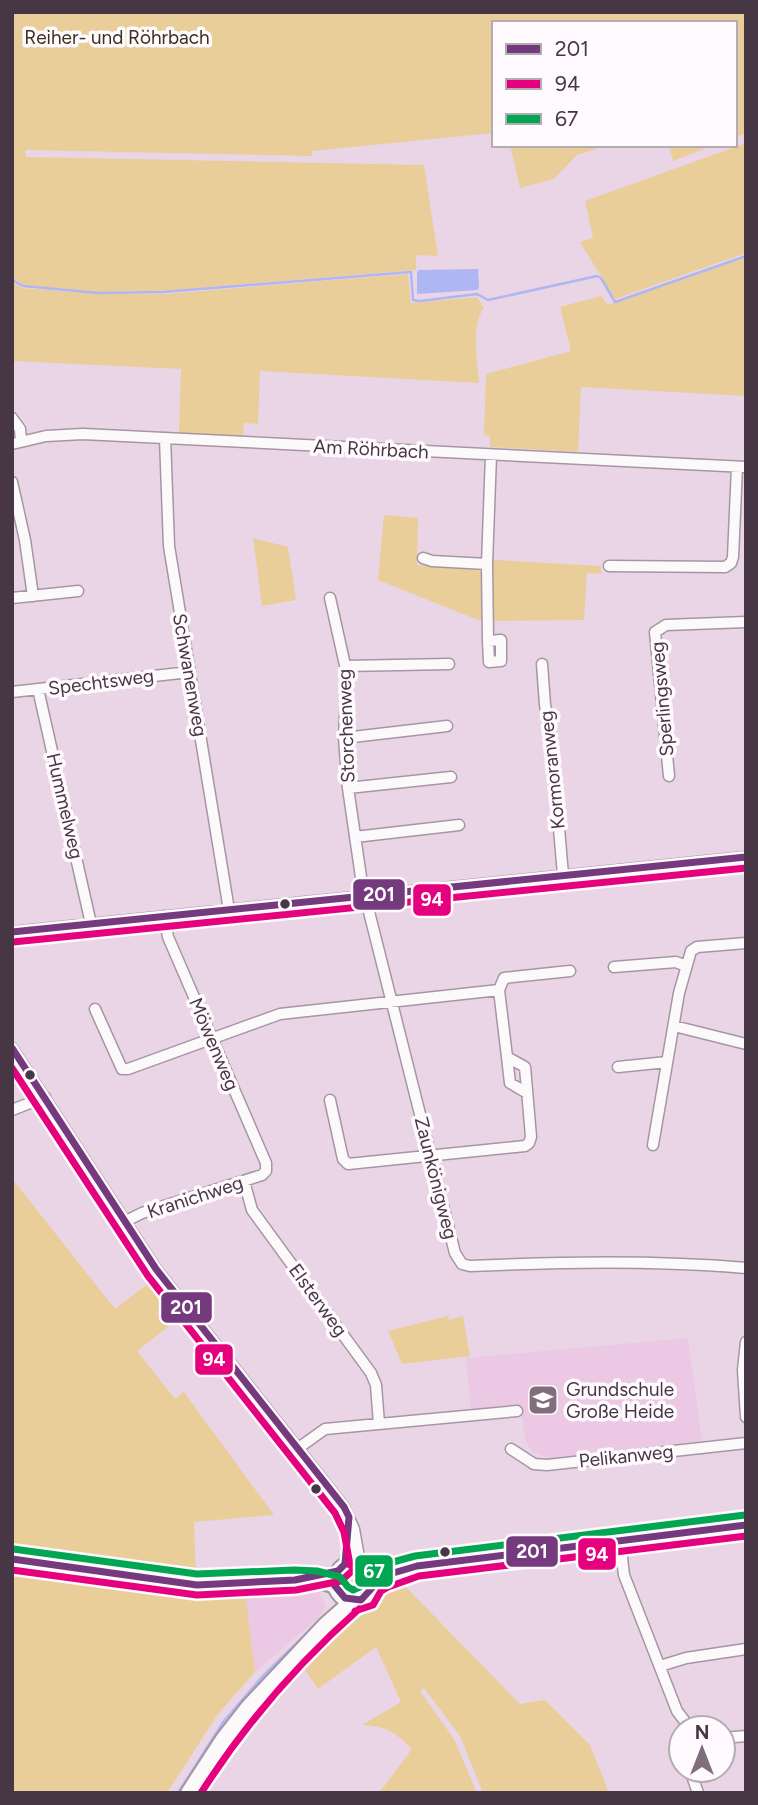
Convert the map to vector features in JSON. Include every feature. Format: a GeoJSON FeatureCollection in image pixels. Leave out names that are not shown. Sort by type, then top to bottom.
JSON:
{"type":"FeatureCollection","features":[{"type":"Feature","properties":{"kind":"main road"},"geometry":{"type":"LineString","coordinates":[[295,1580],[341,1567],[417,1566],[746,1525]]}},
{"type":"Feature","properties":{"kind":"main road"},"geometry":{"type":"LineString","coordinates":[[12,1559],[197,1585],[315,1581],[342,1594],[367,1596],[373,1584],[392,1573],[417,1566]]}},
{"type":"Feature","properties":{"kind":"main road"},"geometry":{"type":"LineString","coordinates":[[364,1566],[372,1576],[373,1584]]}},
{"type":"Feature","properties":{"kind":"main road"},"geometry":{"type":"LineString","coordinates":[[188,1793],[223,1739],[248,1707],[325,1625],[342,1594],[341,1567]]}},
{"type":"Feature","properties":{"kind":"street","name":"Am Röhrbach"},"geometry":{"type":"LineString","coordinates":[[12,418],[20,429],[17,443],[46,436],[83,434],[741,467]]}},
{"type":"Feature","properties":{"kind":"street","name":"Schwanenweg"},"geometry":{"type":"LineString","coordinates":[[165,438],[168,534],[229,910]]}},
{"type":"Feature","properties":{"kind":"street"},"geometry":{"type":"LineString","coordinates":[[488,640],[487,564],[491,455]]}},
{"type":"Feature","properties":{"kind":"street"},"geometry":{"type":"LineString","coordinates":[[609,566],[725,567],[731,563],[741,467]]}},
{"type":"Feature","properties":{"kind":"street"},"geometry":{"type":"LineString","coordinates":[[12,481],[25,540],[33,596]]}},
{"type":"Feature","properties":{"kind":"street"},"geometry":{"type":"LineString","coordinates":[[424,558],[432,561],[487,564]]}},
{"type":"Feature","properties":{"kind":"street"},"geometry":{"type":"LineString","coordinates":[[12,598],[78,591]]}},
{"type":"Feature","properties":{"kind":"street","name":"Storchenweg"},"geometry":{"type":"LineString","coordinates":[[330,598],[346,666],[344,738],[348,788],[366,895]]}},
{"type":"Feature","properties":{"kind":"street","name":"Sperlingsweg"},"geometry":{"type":"LineString","coordinates":[[669,776],[656,632],[666,625],[746,622]]}},
{"type":"Feature","properties":{"kind":"street"},"geometry":{"type":"LineString","coordinates":[[346,666],[449,664]]}},
{"type":"Feature","properties":{"kind":"street","name":"Kormoranweg"},"geometry":{"type":"LineString","coordinates":[[542,664],[563,875]]}},
{"type":"Feature","properties":{"kind":"street","name":"Spechtsweg"},"geometry":{"type":"LineString","coordinates":[[12,692],[189,672]]}},
{"type":"Feature","properties":{"kind":"street","name":"Hummelweg"},"geometry":{"type":"LineString","coordinates":[[38,690],[91,923]]}},
{"type":"Feature","properties":{"kind":"street"},"geometry":{"type":"LineString","coordinates":[[344,738],[447,726]]}},
{"type":"Feature","properties":{"kind":"street"},"geometry":{"type":"LineString","coordinates":[[348,788],[451,777]]}},
{"type":"Feature","properties":{"kind":"street"},"geometry":{"type":"LineString","coordinates":[[355,836],[459,825]]}},
{"type":"Feature","properties":{"kind":"street"},"geometry":{"type":"LineString","coordinates":[[12,932],[746,857]]}},
{"type":"Feature","properties":{"kind":"street","name":"Zaunkönigweg"},"geometry":{"type":"LineString","coordinates":[[366,895],[454,1253],[462,1264],[635,1262],[746,1268]]}},
{"type":"Feature","properties":{"kind":"street","name":"Möwenweg"},"geometry":{"type":"LineString","coordinates":[[164,916],[168,937],[266,1163],[266,1171]]}},
{"type":"Feature","properties":{"kind":"street"},"geometry":{"type":"LineString","coordinates":[[653,1144],[674,1026],[691,951],[697,947],[746,943]]}},
{"type":"Feature","properties":{"kind":"street"},"geometry":{"type":"LineString","coordinates":[[614,967],[676,962],[686,966]]}},
{"type":"Feature","properties":{"kind":"street"},"geometry":{"type":"LineString","coordinates":[[527,1093],[510,1083],[499,990],[504,978],[570,971]]}},
{"type":"Feature","properties":{"kind":"street"},"geometry":{"type":"LineString","coordinates":[[96,1009],[122,1069],[128,1069],[280,1014],[499,990]]}},
{"type":"Feature","properties":{"kind":"street"},"geometry":{"type":"LineString","coordinates":[[674,1026],[746,1044]]}},
{"type":"Feature","properties":{"kind":"street"},"geometry":{"type":"LineString","coordinates":[[12,1048],[156,1269],[344,1507],[364,1566]]}},
{"type":"Feature","properties":{"kind":"street"},"geometry":{"type":"LineString","coordinates":[[330,1100],[343,1159],[348,1164],[525,1146],[531,1137],[525,1067],[507,1057]]}},
{"type":"Feature","properties":{"kind":"street"},"geometry":{"type":"LineString","coordinates":[[618,1067],[667,1062]]}},
{"type":"Feature","properties":{"kind":"street"},"geometry":{"type":"LineString","coordinates":[[12,1110],[45,1097]]}},
{"type":"Feature","properties":{"kind":"street","name":"Kranichweg"},"geometry":{"type":"LineString","coordinates":[[124,1222],[142,1213],[262,1175],[266,1171]]}},
{"type":"Feature","properties":{"kind":"street","name":"Elsterweg"},"geometry":{"type":"LineString","coordinates":[[244,1181],[252,1210],[372,1373],[376,1385],[379,1424]]}},
{"type":"Feature","properties":{"kind":"street"},"geometry":{"type":"LineString","coordinates":[[746,1342],[746,1417]]}},
{"type":"Feature","properties":{"kind":"street"},"geometry":{"type":"LineString","coordinates":[[297,1449],[325,1429],[517,1411]]}},
{"type":"Feature","properties":{"kind":"street","name":"Pelikanweg"},"geometry":{"type":"LineString","coordinates":[[511,1449],[534,1464],[547,1465],[746,1443]]}},
{"type":"Feature","properties":{"kind":"street"},"geometry":{"type":"LineString","coordinates":[[341,1567],[349,1517]]}},
{"type":"Feature","properties":{"kind":"street"},"geometry":{"type":"LineString","coordinates":[[620,1541],[624,1575],[679,1714]]}},
{"type":"Feature","properties":{"kind":"street"},"geometry":{"type":"LineString","coordinates":[[660,1666],[686,1658],[746,1649]]}},
{"type":"Feature","properties":{"kind":"shaded area","name":"Grundschule Große Heide"},"geometry":{"type":"Polygon","coordinates":[[[688,1338],[702,1441],[550,1458],[534,1453],[529,1447],[520,1405],[471,1410],[466,1358],[688,1338]]]}},
{"type":"Feature","properties":{"kind":"shaded area"},"geometry":{"type":"Polygon","coordinates":[[[316,1585],[326,1606],[317,1619],[255,1672],[245,1590],[316,1585]]]}},
{"type":"Feature","properties":{"kind":"green space","name":"Reiher- und Röhrbach"},"geometry":{"type":"Polygon","coordinates":[[[12,12],[746,12],[746,134],[737,136],[737,21],[492,21],[492,133],[312,151],[312,156],[25,150],[26,157],[424,165],[438,256],[416,255],[416,270],[162,291],[97,292],[23,285],[16,280],[14,283],[22,288],[97,294],[164,294],[408,274],[411,303],[477,297],[484,308],[476,334],[479,383],[260,371],[258,424],[244,423],[243,436],[179,433],[181,369],[12,361],[12,12]]]}},
{"type":"Feature","properties":{"kind":"green space"},"geometry":{"type":"Polygon","coordinates":[[[746,143],[746,253],[615,299],[580,242],[593,238],[585,201],[746,143]]]}},
{"type":"Feature","properties":{"kind":"green space"},"geometry":{"type":"Polygon","coordinates":[[[510,147],[603,147],[577,155],[554,179],[520,188],[510,147]]]}},
{"type":"Feature","properties":{"kind":"green space"},"geometry":{"type":"Polygon","coordinates":[[[670,147],[709,147],[673,161],[670,147]]]}},
{"type":"Feature","properties":{"kind":"green space"},"geometry":{"type":"Polygon","coordinates":[[[746,257],[746,396],[581,387],[578,452],[490,447],[490,436],[484,435],[486,374],[571,351],[560,307],[601,296],[608,305],[746,257]]]}},
{"type":"Feature","properties":{"kind":"green space"},"geometry":{"type":"Polygon","coordinates":[[[384,515],[418,518],[417,565],[478,569],[483,576],[483,622],[378,580],[384,515]]]}},
{"type":"Feature","properties":{"kind":"green space"},"geometry":{"type":"Polygon","coordinates":[[[253,538],[288,547],[296,600],[262,606],[253,538]]]}},
{"type":"Feature","properties":{"kind":"green space"},"geometry":{"type":"Polygon","coordinates":[[[491,556],[495,560],[601,566],[601,574],[587,573],[584,620],[491,621],[491,556]]]}},
{"type":"Feature","properties":{"kind":"green space"},"geometry":{"type":"Polygon","coordinates":[[[14,1181],[115,1309],[154,1279],[182,1316],[137,1351],[175,1399],[184,1392],[274,1515],[194,1522],[196,1575],[12,1549],[14,1181]]]}},
{"type":"Feature","properties":{"kind":"green space"},"geometry":{"type":"Polygon","coordinates":[[[448,1316],[449,1320],[463,1316],[470,1356],[402,1364],[388,1331],[448,1316]]]}},
{"type":"Feature","properties":{"kind":"green space"},"geometry":{"type":"Polygon","coordinates":[[[12,1567],[164,1588],[245,1590],[255,1672],[218,1714],[167,1793],[18,1793],[12,1787],[12,1567]]]}},
{"type":"Feature","properties":{"kind":"green space"},"geometry":{"type":"Polygon","coordinates":[[[399,1580],[520,1704],[545,1700],[590,1745],[609,1793],[483,1793],[460,1736],[424,1688],[420,1691],[454,1739],[477,1793],[379,1793],[412,1749],[390,1731],[362,1725],[401,1702],[376,1647],[318,1689],[301,1664],[347,1619],[370,1610],[389,1586],[399,1580]]]}},
{"type":"Feature","properties":{"kind":"water"},"geometry":{"type":"Polygon","coordinates":[[[478,269],[477,290],[417,294],[419,270],[478,269]]]}},
{"type":"Feature","properties":{"kind":"waterway"},"geometry":{"type":"LineString","coordinates":[[12,280],[23,286],[98,293],[163,292],[411,272],[413,300],[420,301],[477,294],[488,300],[597,276],[601,278],[615,302],[746,256]]}},
{"type":"Feature","properties":{"kind":"waterway"},"geometry":{"type":"LineString","coordinates":[[310,1651],[343,1619]]}},
{"type":"Feature","properties":{"kind":"waterway"},"geometry":{"type":"LineString","coordinates":[[178,1793],[224,1721],[262,1677],[307,1633]]}},
{"type":"Feature","properties":{"kind":"waterway"},"geometry":{"type":"LineString","coordinates":[[198,1793],[222,1754]]}},
{"type":"Feature","properties":{"kind":"transit line","name":"201"},"geometry":{"type":"LineString","coordinates":[[12,932],[746,857]]}},
{"type":"Feature","properties":{"kind":"transit line","name":"94"},"geometry":{"type":"LineString","coordinates":[[13,942],[746,868]]}},
{"type":"Feature","properties":{"kind":"transit line","name":"201"},"geometry":{"type":"LineString","coordinates":[[12,1048],[156,1269],[344,1507],[349,1517],[345,1564]]}},
{"type":"Feature","properties":{"kind":"transit line","name":"94"},"geometry":{"type":"LineString","coordinates":[[12,1068],[148,1276],[335,1513],[344,1532],[350,1565]]}},
{"type":"Feature","properties":{"kind":"transit line","name":"67"},"geometry":{"type":"LineString","coordinates":[[13,1549],[197,1574],[317,1571],[340,1577],[353,1590],[360,1587],[376,1570],[415,1556],[745,1515]]}},
{"type":"Feature","properties":{"kind":"transit line","name":"201"},"geometry":{"type":"LineString","coordinates":[[335,1586],[345,1598],[361,1600],[383,1576],[417,1566],[746,1525]]}},
{"type":"Feature","properties":{"kind":"transit line","name":"94"},"geometry":{"type":"LineString","coordinates":[[355,1611],[373,1605],[381,1591],[388,1587],[419,1576],[746,1536]]}},
{"type":"Feature","properties":{"kind":"transit line","name":"201"},"geometry":{"type":"LineString","coordinates":[[12,1559],[197,1585],[295,1580],[338,1571],[345,1564]]}},
{"type":"Feature","properties":{"kind":"transit line","name":"94"},"geometry":{"type":"LineString","coordinates":[[12,1570],[197,1595],[296,1590],[341,1581],[352,1571]]}},
{"type":"Feature","properties":{"kind":"transit line","name":"94"},"geometry":{"type":"LineString","coordinates":[[201,1793],[274,1695],[359,1609]]}},
{"type":"Feature","properties":{"kind":"place","name":"Grundschule Große Heide"},"geometry":{"type":"Point","coordinates":[543,1400]}}]}
